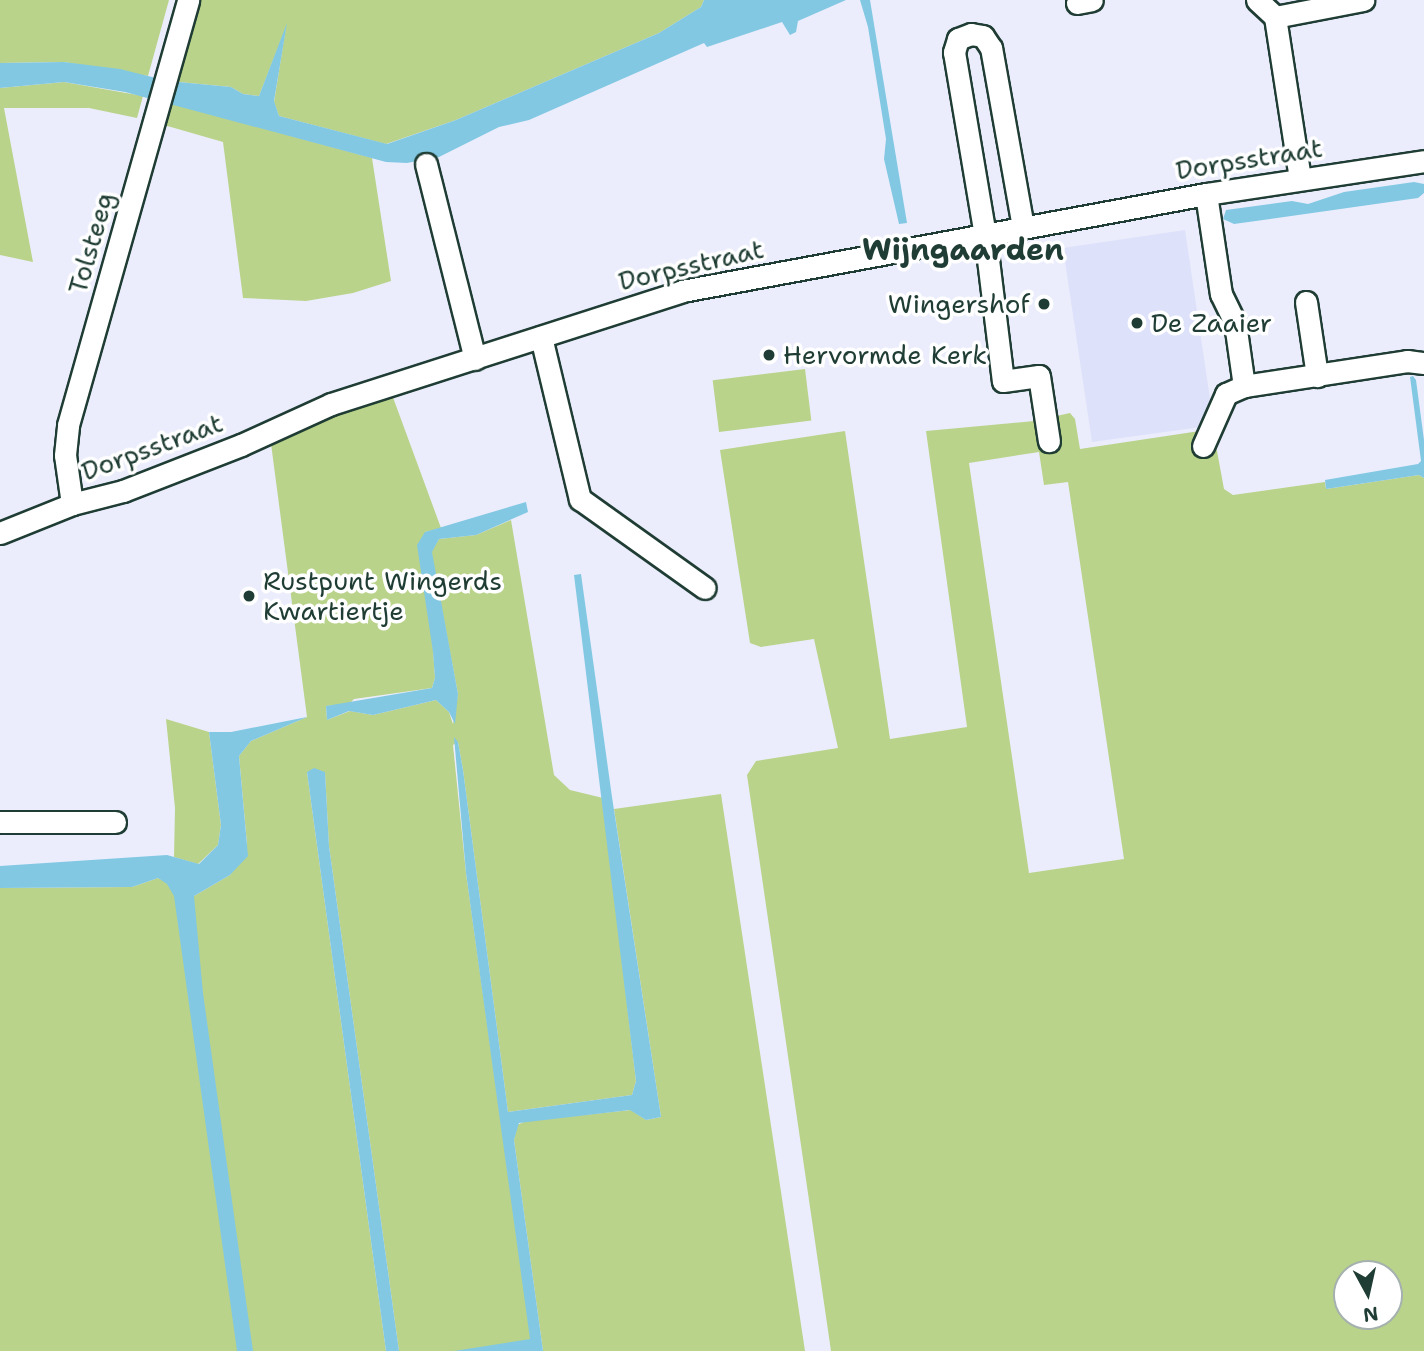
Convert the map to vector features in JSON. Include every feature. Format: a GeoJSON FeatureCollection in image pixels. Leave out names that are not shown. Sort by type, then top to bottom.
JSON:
{"type":"FeatureCollection","features":[{"type":"Feature","properties":{"kind":"street","name":"Tolsteeg"},"geometry":{"type":"LineString","coordinates":[[72,504],[65,455],[68,425],[188,0]]}},
{"type":"Feature","properties":{"kind":"street"},"geometry":{"type":"LineString","coordinates":[[1257,0],[1275,17],[1300,179]]}},
{"type":"Feature","properties":{"kind":"street"},"geometry":{"type":"LineString","coordinates":[[1275,17],[1363,0]]}},
{"type":"Feature","properties":{"kind":"street"},"geometry":{"type":"LineString","coordinates":[[1023,227],[991,48],[983,36],[971,34],[958,39],[954,52],[985,235],[1003,381],[1039,376],[1049,441]]}},
{"type":"Feature","properties":{"kind":"street","name":"Dorpsstraat"},"geometry":{"type":"LineString","coordinates":[[0,533],[72,504],[124,491],[242,444],[331,404],[682,291],[1206,194],[1424,163]]}},
{"type":"Feature","properties":{"kind":"street"},"geometry":{"type":"LineString","coordinates":[[426,164],[475,359]]}},
{"type":"Feature","properties":{"kind":"street"},"geometry":{"type":"LineString","coordinates":[[1206,194],[1221,295],[1235,323],[1244,386]]}},
{"type":"Feature","properties":{"kind":"street"},"geometry":{"type":"LineString","coordinates":[[1306,302],[1317,376]]}},
{"type":"Feature","properties":{"kind":"street"},"geometry":{"type":"LineString","coordinates":[[541,337],[580,499],[705,588]]}},
{"type":"Feature","properties":{"kind":"street"},"geometry":{"type":"LineString","coordinates":[[1203,446],[1226,394],[1244,386],[1406,361],[1424,363]]}},
{"type":"Feature","properties":{"kind":"street"},"geometry":{"type":"LineString","coordinates":[[0,822],[115,822]]}},
{"type":"Feature","properties":{"kind":"shaded area","name":"De Zaaier"},"geometry":{"type":"Polygon","coordinates":[[[1185,230],[1210,399],[1201,427],[1092,442],[1063,248],[1185,230]]]}},
{"type":"Feature","properties":{"kind":"green space"},"geometry":{"type":"Polygon","coordinates":[[[0,0],[169,0],[148,76],[64,62],[0,63],[0,0]]]}},
{"type":"Feature","properties":{"kind":"green space"},"geometry":{"type":"Polygon","coordinates":[[[191,0],[704,0],[701,7],[659,33],[456,120],[386,144],[279,116],[274,102],[286,27],[259,96],[243,94],[231,87],[168,81],[191,0]]]}},
{"type":"Feature","properties":{"kind":"green space"},"geometry":{"type":"Polygon","coordinates":[[[64,82],[143,96],[137,118],[89,108],[4,108],[33,262],[0,255],[0,88],[64,82]]]}},
{"type":"Feature","properties":{"kind":"green space"},"geometry":{"type":"Polygon","coordinates":[[[163,101],[372,158],[391,281],[353,293],[306,301],[243,298],[223,142],[157,123],[163,101]]]}},
{"type":"Feature","properties":{"kind":"green space"},"geometry":{"type":"Polygon","coordinates":[[[805,369],[811,421],[719,432],[713,380],[805,369]]]}},
{"type":"Feature","properties":{"kind":"green space"},"geometry":{"type":"Polygon","coordinates":[[[391,392],[441,528],[425,532],[435,678],[432,688],[354,699],[349,704],[326,706],[327,720],[350,711],[373,715],[436,700],[449,712],[453,724],[458,694],[431,552],[439,539],[476,535],[511,520],[554,775],[570,790],[603,798],[636,1081],[632,1095],[508,1112],[463,770],[458,742],[453,745],[466,873],[533,1351],[399,1351],[329,846],[325,773],[307,772],[386,1351],[0,1351],[0,888],[132,887],[158,878],[194,896],[230,875],[247,844],[239,756],[251,741],[307,717],[270,436],[391,392]]]}},
{"type":"Feature","properties":{"kind":"green space"},"geometry":{"type":"Polygon","coordinates":[[[1070,413],[1075,419],[1080,449],[1213,429],[1224,489],[1233,495],[1325,482],[1326,489],[1419,475],[1424,478],[1424,1351],[831,1351],[747,775],[756,761],[838,748],[814,639],[761,647],[750,643],[720,450],[845,431],[890,739],[967,727],[926,431],[1034,421],[1070,413]],[[1039,452],[969,463],[1029,873],[1124,859],[1068,482],[1044,485],[1039,452]]]}},
{"type":"Feature","properties":{"kind":"green space"},"geometry":{"type":"Polygon","coordinates":[[[166,719],[209,732],[221,825],[218,845],[198,864],[174,857],[175,808],[166,719]]]}},
{"type":"Feature","properties":{"kind":"green space"},"geometry":{"type":"Polygon","coordinates":[[[721,794],[805,1351],[543,1351],[514,1140],[517,1125],[526,1121],[631,1110],[646,1120],[661,1117],[614,809],[721,794]]]}},
{"type":"Feature","properties":{"kind":"water"},"geometry":{"type":"Polygon","coordinates":[[[704,0],[846,0],[798,21],[796,32],[790,35],[782,22],[707,47],[704,43],[529,120],[499,127],[439,157],[407,163],[386,162],[125,92],[64,82],[0,88],[0,63],[64,62],[120,69],[168,81],[231,87],[243,94],[259,96],[287,23],[274,101],[279,116],[387,144],[456,120],[659,33],[701,7],[704,0]]]}},
{"type":"Feature","properties":{"kind":"water"},"geometry":{"type":"Polygon","coordinates":[[[860,0],[870,0],[907,223],[899,224],[884,159],[886,139],[868,27],[860,0]]]}},
{"type":"Feature","properties":{"kind":"water"},"geometry":{"type":"Polygon","coordinates":[[[1414,182],[1424,184],[1424,193],[1418,198],[1234,224],[1223,219],[1226,210],[1292,201],[1308,204],[1344,192],[1414,182]]]}},
{"type":"Feature","properties":{"kind":"water"},"geometry":{"type":"Polygon","coordinates":[[[1413,376],[1416,380],[1424,440],[1424,478],[1419,475],[1326,489],[1325,480],[1418,464],[1421,461],[1410,377],[1413,376]]]}},
{"type":"Feature","properties":{"kind":"water"},"geometry":{"type":"Polygon","coordinates":[[[526,502],[528,512],[476,535],[439,539],[432,552],[458,694],[455,724],[449,712],[436,700],[373,715],[349,711],[327,720],[326,706],[432,688],[435,678],[433,652],[417,545],[425,532],[526,502]]]}},
{"type":"Feature","properties":{"kind":"water"},"geometry":{"type":"Polygon","coordinates":[[[581,574],[661,1117],[646,1120],[630,1110],[519,1123],[514,1140],[543,1351],[454,1351],[530,1339],[466,873],[454,737],[458,742],[463,770],[508,1112],[632,1095],[636,1081],[574,575],[581,574]]]}},
{"type":"Feature","properties":{"kind":"water"},"geometry":{"type":"Polygon","coordinates":[[[307,717],[251,741],[239,756],[248,856],[230,875],[194,896],[203,993],[253,1351],[237,1351],[174,896],[167,884],[158,878],[132,887],[0,888],[0,866],[167,855],[199,864],[218,845],[221,825],[209,732],[231,732],[307,717]]]}},
{"type":"Feature","properties":{"kind":"water"},"geometry":{"type":"Polygon","coordinates":[[[314,768],[325,772],[329,846],[399,1351],[386,1351],[307,772],[314,768]]]}},
{"type":"Feature","properties":{"kind":"place","name":"Wingershof"},"geometry":{"type":"Point","coordinates":[1044,304]}},
{"type":"Feature","properties":{"kind":"place","name":"De Zaaier"},"geometry":{"type":"Point","coordinates":[1137,323]}},
{"type":"Feature","properties":{"kind":"place","name":"Hervormde Kerk"},"geometry":{"type":"Point","coordinates":[769,355]}},
{"type":"Feature","properties":{"kind":"place","name":"Rustpunt Wingerds Kwartiertje"},"geometry":{"type":"Point","coordinates":[249,596]}},
{"type":"Feature","properties":{"kind":"district","name":"Wijngaarden"},"geometry":{"type":"Point","coordinates":[963,250]}}]}
